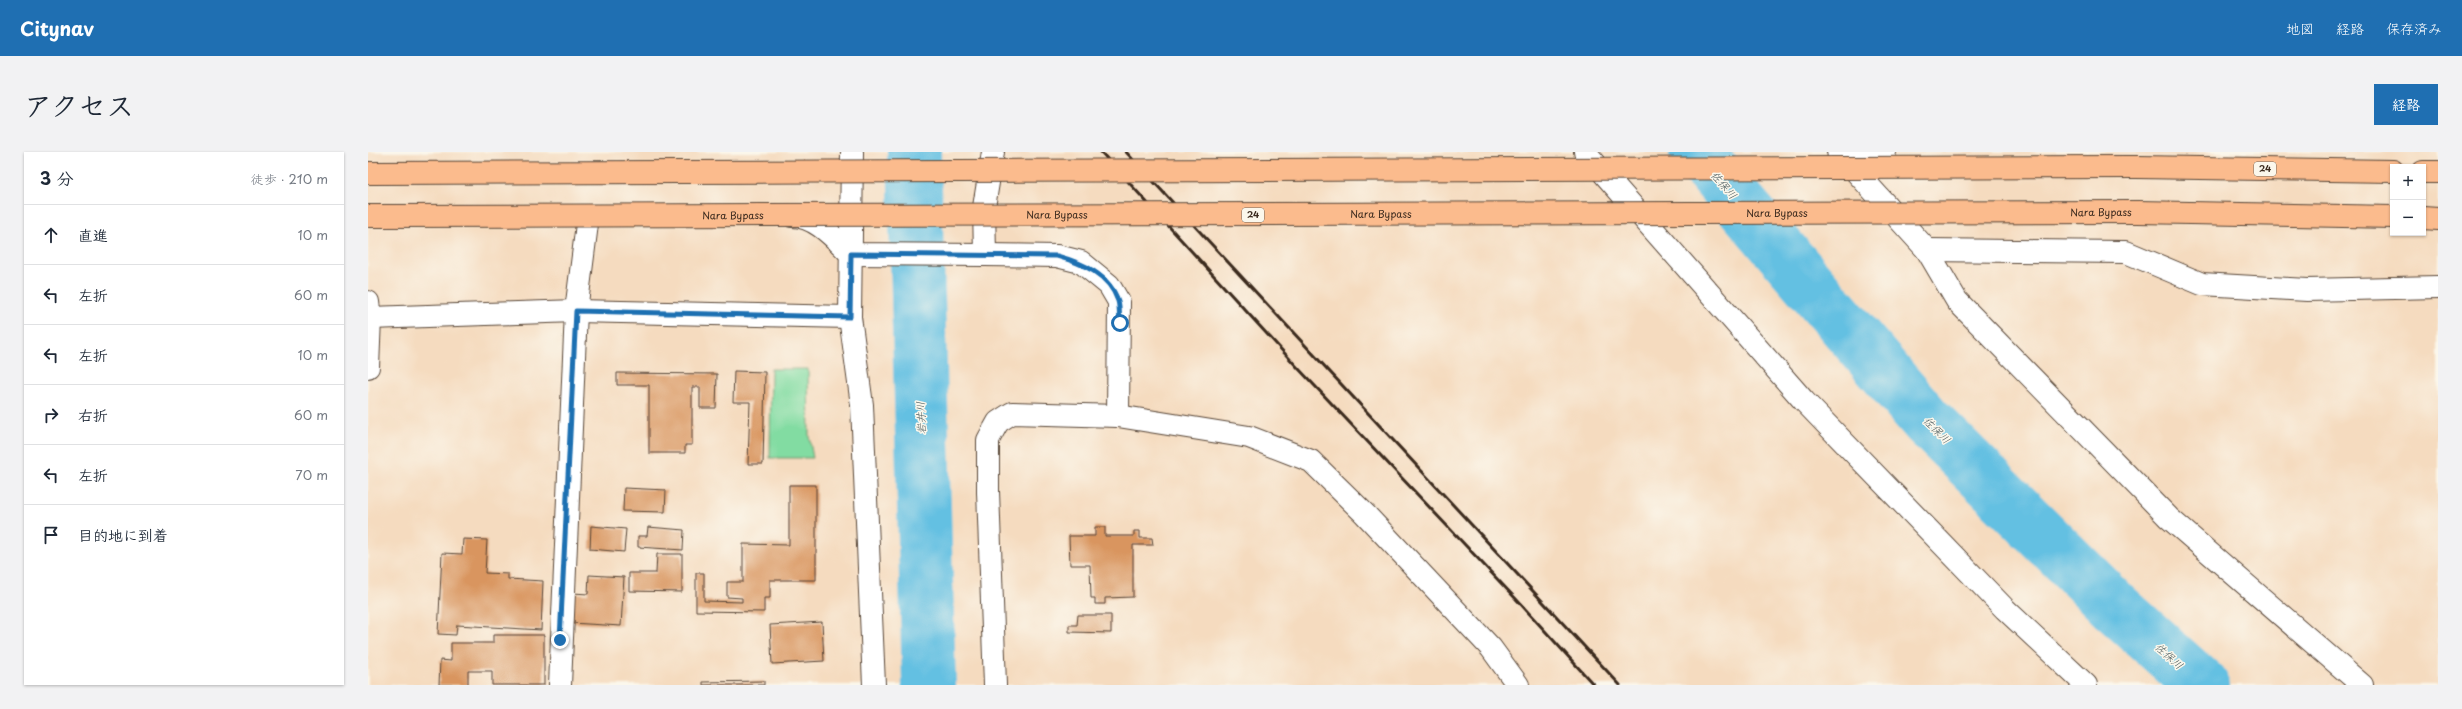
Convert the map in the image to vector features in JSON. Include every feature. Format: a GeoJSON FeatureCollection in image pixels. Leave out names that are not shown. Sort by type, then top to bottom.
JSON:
{"type":"FeatureCollection","features":[{"type":"Feature","properties":{"kind":"highway","name":"24"},"geometry":{"type":"LineString","coordinates":[[368,173],[2137,167],[2390,172]]}},
{"type":"Feature","properties":{"kind":"highway"},"geometry":{"type":"LineString","coordinates":[[2426,172],[2438,172]]}},
{"type":"Feature","properties":{"kind":"highway","name":"Nara Bypass"},"geometry":{"type":"LineString","coordinates":[[368,216],[2138,212],[2390,217]]}},
{"type":"Feature","properties":{"kind":"highway"},"geometry":{"type":"LineString","coordinates":[[2426,218],[2438,219]]}},
{"type":"Feature","properties":{"kind":"street"},"geometry":{"type":"LineString","coordinates":[[852,152],[859,255],[850,317],[862,405],[874,685]]}},
{"type":"Feature","properties":{"kind":"street"},"geometry":{"type":"LineString","coordinates":[[975,255],[993,152]]}},
{"type":"Feature","properties":{"kind":"street"},"geometry":{"type":"LineString","coordinates":[[1585,152],[1804,400],[2005,609],[2086,685]]}},
{"type":"Feature","properties":{"kind":"street"},"geometry":{"type":"LineString","coordinates":[[1842,156],[1885,152]]}},
{"type":"Feature","properties":{"kind":"street"},"geometry":{"type":"LineString","coordinates":[[1842,156],[1927,250],[1957,301],[2169,518],[2362,685]]}},
{"type":"Feature","properties":{"kind":"street"},"geometry":{"type":"LineString","coordinates":[[368,213],[588,216],[798,216],[824,229],[859,255],[1057,256],[1081,262],[1109,285],[1119,302],[1118,416]]}},
{"type":"Feature","properties":{"kind":"street"},"geometry":{"type":"LineString","coordinates":[[560,685],[576,311],[588,216]]}},
{"type":"Feature","properties":{"kind":"street"},"geometry":{"type":"LineString","coordinates":[[1927,250],[2126,252],[2202,284],[2307,290],[2438,287]]}},
{"type":"Feature","properties":{"kind":"street"},"geometry":{"type":"LineString","coordinates":[[368,367],[369,310],[576,311],[850,317]]}},
{"type":"Feature","properties":{"kind":"street"},"geometry":{"type":"LineString","coordinates":[[995,685],[988,491],[988,440],[998,422],[1012,413],[1118,416],[1249,436],[1311,461],[1365,514],[1491,648],[1518,685]]}},
{"type":"Feature","properties":{"kind":"green space"},"geometry":{"type":"Polygon","coordinates":[[[771,369],[808,369],[809,436],[813,458],[770,458],[771,369]]]}},
{"type":"Feature","properties":{"kind":"building"},"geometry":{"type":"Polygon","coordinates":[[[734,371],[765,372],[763,464],[748,464],[750,402],[733,402],[734,371]]]}},
{"type":"Feature","properties":{"kind":"building"},"geometry":{"type":"Polygon","coordinates":[[[617,373],[717,374],[716,408],[700,408],[700,387],[692,387],[692,445],[685,445],[685,453],[649,453],[649,385],[617,385],[617,373]]]}},
{"type":"Feature","properties":{"kind":"building"},"geometry":{"type":"Polygon","coordinates":[[[789,485],[816,485],[816,580],[770,580],[770,598],[764,598],[764,612],[696,611],[696,573],[704,573],[704,601],[742,602],[742,598],[727,597],[727,582],[743,582],[743,544],[789,545],[789,485]]]}},
{"type":"Feature","properties":{"kind":"building"},"geometry":{"type":"Polygon","coordinates":[[[624,488],[666,490],[665,512],[623,511],[624,488]]]}},
{"type":"Feature","properties":{"kind":"building"},"geometry":{"type":"Polygon","coordinates":[[[591,526],[626,529],[624,552],[590,549],[591,526]]]}},
{"type":"Feature","properties":{"kind":"building"},"geometry":{"type":"Polygon","coordinates":[[[648,527],[684,530],[683,550],[638,547],[638,536],[647,536],[648,527]]]}},
{"type":"Feature","properties":{"kind":"building"},"geometry":{"type":"Polygon","coordinates":[[[1095,527],[1105,527],[1105,536],[1134,536],[1134,531],[1140,531],[1140,538],[1152,538],[1153,545],[1133,545],[1133,597],[1105,598],[1105,604],[1095,604],[1095,598],[1091,598],[1090,565],[1070,565],[1069,536],[1095,536],[1095,527]]]}},
{"type":"Feature","properties":{"kind":"building"},"geometry":{"type":"Polygon","coordinates":[[[463,539],[487,540],[485,573],[508,574],[508,579],[543,581],[541,630],[457,625],[456,635],[438,634],[442,553],[462,554],[463,539]]]}},
{"type":"Feature","properties":{"kind":"building"},"geometry":{"type":"Polygon","coordinates":[[[657,554],[682,554],[682,592],[629,591],[629,573],[656,573],[657,554]]]}},
{"type":"Feature","properties":{"kind":"building"},"geometry":{"type":"Polygon","coordinates":[[[589,575],[624,577],[621,626],[571,623],[573,593],[588,594],[589,575]]]}},
{"type":"Feature","properties":{"kind":"building"},"geometry":{"type":"Polygon","coordinates":[[[1078,615],[1111,615],[1111,633],[1069,632],[1069,625],[1077,625],[1078,615]]]}},
{"type":"Feature","properties":{"kind":"building"},"geometry":{"type":"Polygon","coordinates":[[[822,622],[824,661],[772,664],[770,625],[822,622]]]}},
{"type":"Feature","properties":{"kind":"building"},"geometry":{"type":"Polygon","coordinates":[[[493,635],[544,635],[544,685],[492,685],[492,671],[468,671],[468,685],[439,685],[440,660],[451,661],[451,643],[493,643],[493,635]]]}},
{"type":"Feature","properties":{"kind":"building"},"geometry":{"type":"Polygon","coordinates":[[[764,681],[764,685],[703,685],[703,682],[764,681]]]}},
{"type":"Feature","properties":{"kind":"waterway","name":"岩井川"},"geometry":{"type":"LineString","coordinates":[[914,152],[929,685]]}},
{"type":"Feature","properties":{"kind":"waterway","name":"佐保川"},"geometry":{"type":"LineString","coordinates":[[1696,152],[1926,420],[2114,606],[2202,685]]}},
{"type":"Feature","properties":{"kind":"railway"},"geometry":{"type":"LineString","coordinates":[[1101,152],[1298,368],[1517,600],[1594,685]]}},
{"type":"Feature","properties":{"kind":"railway"},"geometry":{"type":"LineString","coordinates":[[1126,152],[1620,685]]}},
{"type":"Feature","properties":{"kind":"route"},"geometry":{"type":"LineString","coordinates":[[560,640],[576,311],[850,317],[851,254],[1057,256],[1081,262],[1095,271],[1109,285],[1119,302],[1120,323]]}}]}
